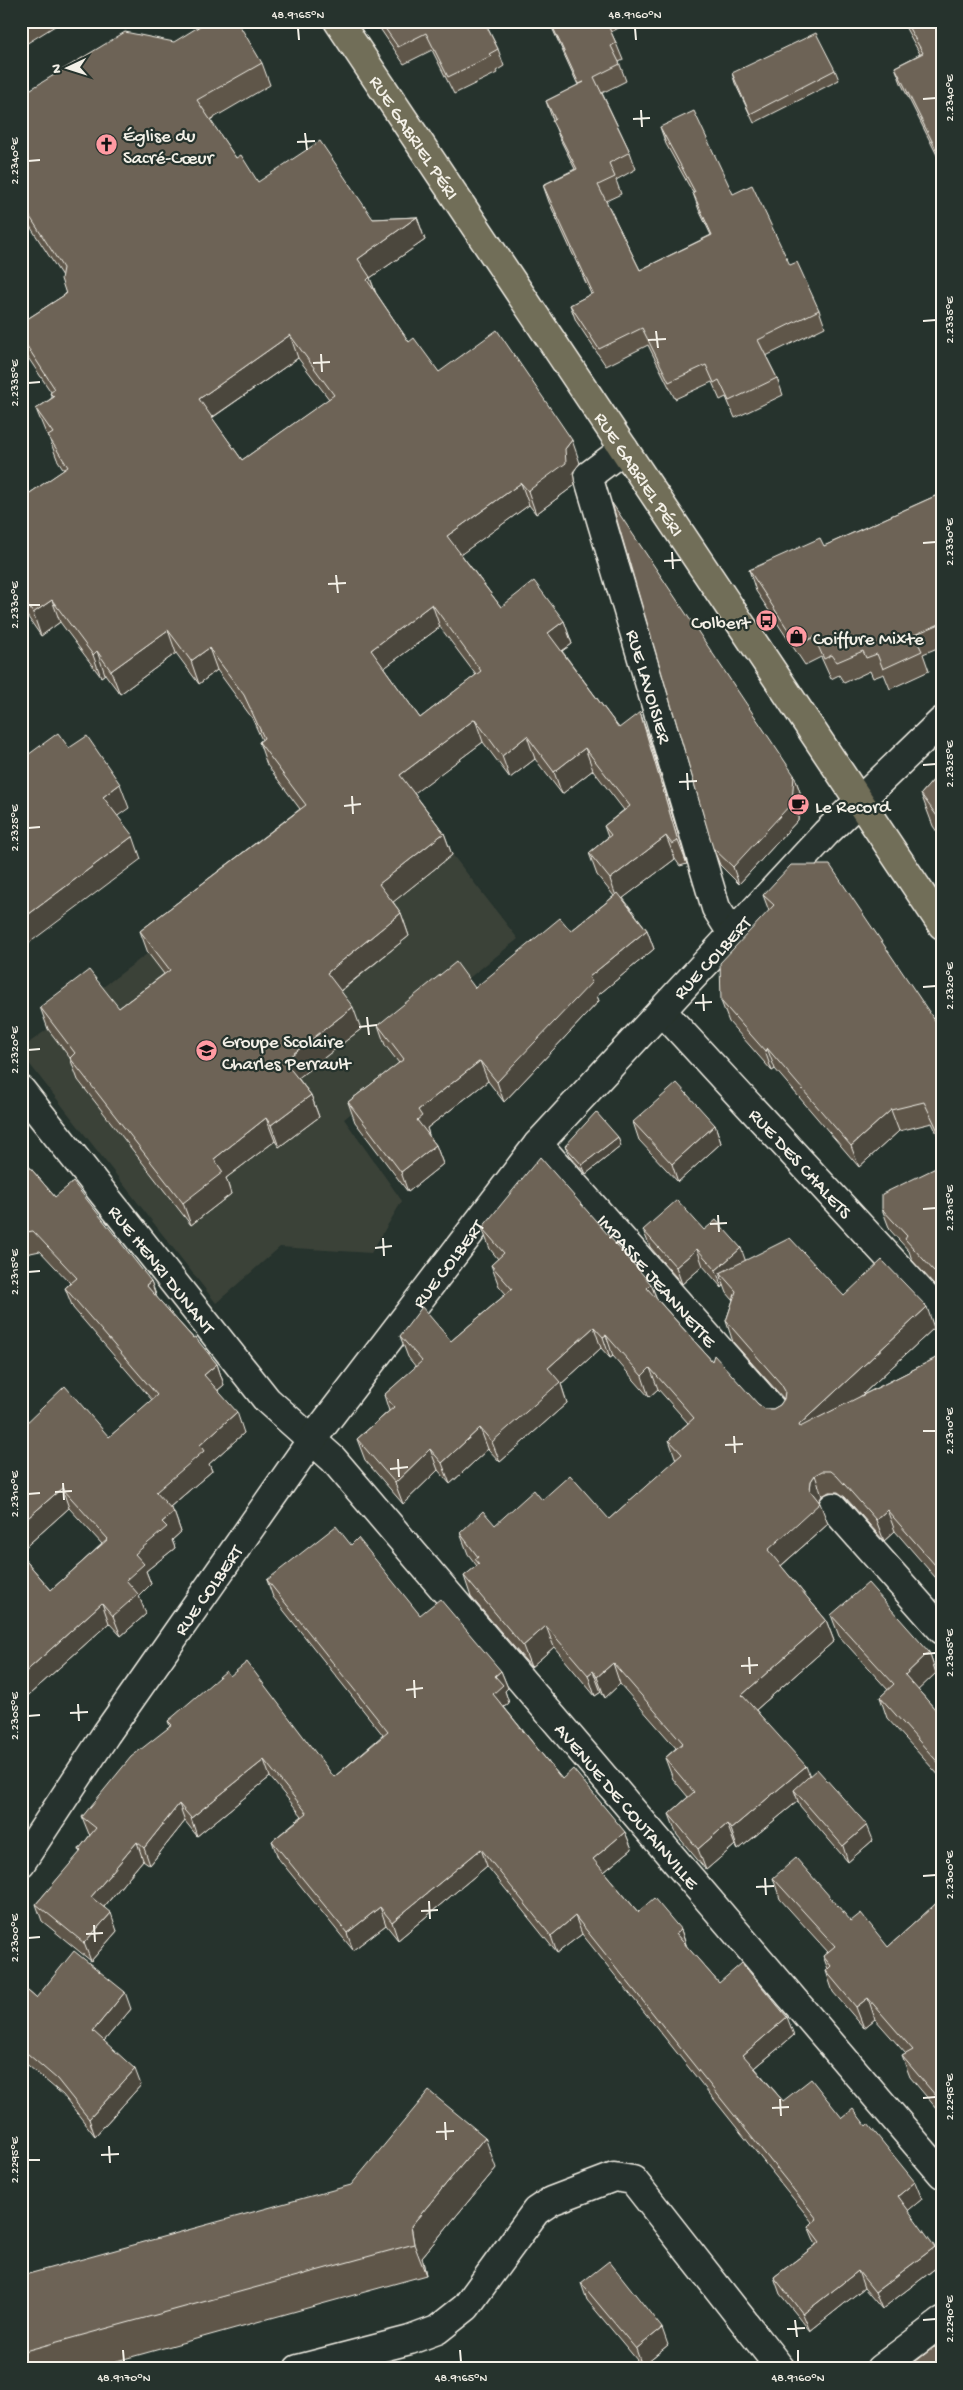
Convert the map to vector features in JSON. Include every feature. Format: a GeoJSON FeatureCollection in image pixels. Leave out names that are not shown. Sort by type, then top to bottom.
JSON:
{"type":"FeatureCollection","features":[{"type":"Feature","properties":{"kind":"main road","name":"RUE GABRIEL PÉRI"},"geometry":{"type":"LineString","coordinates":[[338,21],[942,926]]}},
{"type":"Feature","properties":{"kind":"street","name":"RUE LAVOISIER"},"geometry":{"type":"LineString","coordinates":[[624,449],[588,476],[716,908],[733,935]]}},
{"type":"Feature","properties":{"kind":"street","name":"RUE COLBERT"},"geometry":{"type":"LineString","coordinates":[[21,1863],[106,1734],[311,1441],[538,1144],[859,799],[886,776],[942,721]]}},
{"type":"Feature","properties":{"kind":"street","name":"RUE DES CHALETS"},"geometry":{"type":"LineString","coordinates":[[662,1011],[942,1315]]}},
{"type":"Feature","properties":{"kind":"street","name":"RUE HENRI DUNANT"},"geometry":{"type":"LineString","coordinates":[[25,1104],[267,1400],[311,1441]]}},
{"type":"Feature","properties":{"kind":"street","name":"IMPASSE JEANNETTE"},"geometry":{"type":"LineString","coordinates":[[538,1144],[777,1415]]}},
{"type":"Feature","properties":{"kind":"street","name":"AVENUE DE COUTAINVILLE"},"geometry":{"type":"LineString","coordinates":[[311,1441],[334,1459],[942,2174]]}},
{"type":"Feature","properties":{"kind":"street"},"geometry":{"type":"LineString","coordinates":[[833,1507],[942,1630]]}},
{"type":"Feature","properties":{"kind":"street"},"geometry":{"type":"LineString","coordinates":[[298,2369],[363,2353],[437,2330],[466,2306],[536,2211],[550,2201],[614,2177],[633,2180],[782,2369]]}},
{"type":"Feature","properties":{"kind":"street"},"geometry":{"type":"LineString","coordinates":[[880,2369],[942,2322]]}},
{"type":"Feature","properties":{"kind":"shaded area","name":"Groupe Scolaire Charles Perrault"},"geometry":{"type":"Polygon","coordinates":[[[413,804],[518,939],[385,1045],[405,1070],[344,1119],[402,1201],[371,1253],[280,1247],[216,1303],[21,1053],[21,1049],[323,821],[413,804]]]}},
{"type":"Feature","properties":{"kind":"building"},"geometry":{"type":"Polygon","coordinates":[[[208,21],[237,21],[262,63],[197,100],[236,158],[241,155],[258,182],[320,141],[373,219],[417,217],[358,259],[370,277],[367,280],[409,342],[414,338],[439,372],[497,330],[572,440],[565,449],[566,463],[528,491],[521,483],[447,536],[501,607],[534,581],[564,621],[548,633],[619,728],[640,712],[678,841],[672,844],[666,836],[610,879],[589,853],[611,835],[604,826],[630,806],[585,748],[554,772],[527,736],[502,756],[475,719],[400,775],[444,833],[379,884],[401,913],[327,973],[353,1007],[284,1061],[311,1095],[271,1125],[266,1118],[214,1159],[223,1172],[183,1203],[70,1058],[75,1053],[40,1007],[89,970],[119,1008],[170,970],[140,931],[306,805],[259,742],[264,738],[244,695],[209,648],[191,661],[168,630],[111,671],[97,651],[93,655],[52,600],[33,613],[21,596],[21,535],[24,533],[21,529],[21,499],[68,467],[48,436],[53,433],[36,409],[54,397],[50,393],[55,389],[21,337],[21,323],[66,294],[61,279],[63,268],[21,203],[21,95],[125,32],[174,42],[208,21]],[[290,335],[199,399],[242,460],[334,395],[290,335]],[[432,604],[371,650],[420,718],[481,671],[432,604]]]}},
{"type":"Feature","properties":{"kind":"building"},"geometry":{"type":"Polygon","coordinates":[[[380,21],[484,21],[498,49],[489,54],[491,56],[448,77],[426,33],[398,47],[380,21]]]}},
{"type":"Feature","properties":{"kind":"building"},"geometry":{"type":"Polygon","coordinates":[[[550,21],[606,21],[616,43],[611,46],[620,64],[594,77],[630,152],[609,163],[615,177],[598,185],[640,270],[712,235],[693,193],[695,192],[660,127],[694,111],[733,194],[752,185],[790,265],[797,262],[819,310],[758,340],[777,378],[729,401],[719,380],[714,383],[706,365],[669,382],[642,328],[599,349],[570,305],[593,293],[543,185],[577,169],[552,121],[555,119],[546,101],[584,82],[579,84],[550,21]]]}},
{"type":"Feature","properties":{"kind":"building"},"geometry":{"type":"Polygon","coordinates":[[[905,21],[942,21],[942,161],[895,67],[923,53],[905,21]]]}},
{"type":"Feature","properties":{"kind":"building"},"geometry":{"type":"Polygon","coordinates":[[[816,33],[835,70],[750,114],[732,73],[816,33]]]}},
{"type":"Feature","properties":{"kind":"building"},"geometry":{"type":"Polygon","coordinates":[[[942,493],[942,623],[914,635],[922,651],[883,669],[877,654],[866,658],[863,651],[837,662],[832,655],[824,659],[814,637],[798,645],[749,570],[820,538],[824,546],[942,493]]]}},
{"type":"Feature","properties":{"kind":"building"},"geometry":{"type":"Polygon","coordinates":[[[612,503],[794,775],[792,803],[733,867],[713,848],[612,503]]]}},
{"type":"Feature","properties":{"kind":"building"},"geometry":{"type":"Polygon","coordinates":[[[58,733],[69,748],[87,736],[120,784],[103,797],[133,836],[21,920],[21,760],[58,733]]]}},
{"type":"Feature","properties":{"kind":"building"},"geometry":{"type":"Polygon","coordinates":[[[942,770],[942,823],[921,794],[942,770]]]}},
{"type":"Feature","properties":{"kind":"building"},"geometry":{"type":"Polygon","coordinates":[[[791,865],[830,865],[942,1031],[942,1139],[924,1102],[891,1110],[851,1146],[767,1048],[765,1051],[721,1001],[720,963],[774,905],[763,895],[791,865]]]}},
{"type":"Feature","properties":{"kind":"building"},"geometry":{"type":"Polygon","coordinates":[[[618,893],[647,930],[589,977],[592,982],[497,1082],[480,1061],[418,1110],[422,1116],[417,1120],[436,1145],[401,1172],[348,1102],[404,1059],[378,1025],[456,962],[475,988],[560,918],[571,931],[618,893]]]}},
{"type":"Feature","properties":{"kind":"building"},"geometry":{"type":"Polygon","coordinates":[[[677,1083],[715,1125],[672,1164],[633,1122],[677,1083]]]}},
{"type":"Feature","properties":{"kind":"building"},"geometry":{"type":"Polygon","coordinates":[[[596,1112],[618,1137],[582,1165],[565,1146],[596,1112]]]}},
{"type":"Feature","properties":{"kind":"building"},"geometry":{"type":"Polygon","coordinates":[[[21,1157],[55,1197],[73,1182],[151,1281],[146,1285],[193,1338],[195,1337],[217,1364],[204,1375],[237,1412],[200,1445],[204,1451],[156,1492],[174,1512],[162,1522],[167,1527],[135,1554],[144,1564],[126,1580],[138,1594],[113,1616],[102,1603],[21,1676],[21,1555],[51,1590],[108,1539],[62,1488],[21,1524],[21,1428],[65,1386],[109,1437],[157,1395],[65,1288],[77,1278],[33,1231],[21,1233],[21,1157]]]}},
{"type":"Feature","properties":{"kind":"building"},"geometry":{"type":"Polygon","coordinates":[[[540,1157],[651,1284],[647,1288],[712,1361],[714,1355],[758,1404],[765,1409],[773,1409],[780,1405],[784,1399],[785,1391],[726,1321],[736,1291],[720,1273],[790,1238],[844,1296],[882,1260],[927,1307],[799,1425],[800,1427],[942,1355],[942,1573],[887,1510],[876,1520],[831,1471],[822,1471],[815,1475],[811,1481],[810,1490],[820,1503],[768,1550],[826,1620],[742,1695],[806,1766],[731,1829],[727,1824],[698,1849],[669,1814],[694,1792],[665,1758],[683,1743],[613,1663],[597,1677],[593,1671],[588,1675],[546,1626],[523,1646],[464,1576],[479,1564],[475,1559],[478,1557],[460,1533],[483,1511],[495,1525],[534,1490],[542,1500],[570,1475],[609,1519],[682,1454],[669,1440],[694,1418],[650,1368],[642,1376],[606,1335],[603,1337],[594,1327],[548,1368],[560,1382],[492,1442],[480,1428],[442,1463],[430,1449],[395,1483],[357,1439],[394,1407],[384,1395],[422,1361],[400,1336],[422,1307],[451,1341],[512,1289],[491,1265],[504,1253],[482,1228],[540,1157]]]}},
{"type":"Feature","properties":{"kind":"building"},"geometry":{"type":"Polygon","coordinates":[[[942,1165],[942,1280],[905,1239],[907,1236],[882,1209],[882,1194],[942,1165]]]}},
{"type":"Feature","properties":{"kind":"building"},"geometry":{"type":"Polygon","coordinates":[[[677,1200],[704,1230],[716,1220],[741,1248],[716,1270],[697,1249],[676,1267],[643,1230],[677,1200]]]}},
{"type":"Feature","properties":{"kind":"building"},"geometry":{"type":"Polygon","coordinates":[[[336,1526],[351,1545],[358,1538],[420,1615],[440,1599],[501,1671],[495,1676],[503,1685],[493,1694],[562,1779],[573,1769],[625,1832],[593,1859],[638,1912],[654,1898],[681,1930],[676,1934],[719,1983],[742,1963],[787,2017],[743,2055],[783,2101],[811,2079],[842,2118],[853,2109],[866,2126],[868,2124],[915,2182],[898,2196],[935,2247],[875,2292],[858,2271],[803,2314],[774,2277],[820,2242],[808,2226],[817,2219],[575,1916],[551,1936],[481,1849],[392,1922],[380,1907],[347,1933],[272,1841],[307,1813],[264,1760],[191,1818],[179,1804],[144,1848],[137,1842],[91,1897],[111,1913],[84,1943],[36,1904],[81,1851],[79,1849],[96,1828],[82,1817],[131,1757],[172,1725],[168,1721],[226,1671],[230,1676],[247,1662],[334,1777],[388,1732],[267,1580],[336,1526]]]}},
{"type":"Feature","properties":{"kind":"building"},"geometry":{"type":"Polygon","coordinates":[[[868,1583],[929,1652],[905,1675],[942,1717],[942,1767],[880,1697],[894,1684],[831,1615],[868,1583]]]}},
{"type":"Feature","properties":{"kind":"building"},"geometry":{"type":"Polygon","coordinates":[[[817,1769],[867,1825],[843,1846],[794,1790],[817,1769]]]}},
{"type":"Feature","properties":{"kind":"building"},"geometry":{"type":"Polygon","coordinates":[[[796,1858],[851,1921],[861,1913],[888,1947],[942,1898],[942,2103],[902,2056],[913,2050],[868,1998],[856,2007],[826,1971],[831,1966],[823,1956],[835,1946],[773,1878],[796,1858]]]}},
{"type":"Feature","properties":{"kind":"building"},"geometry":{"type":"Polygon","coordinates":[[[74,1951],[125,1992],[93,2031],[135,2069],[89,2119],[57,2079],[21,2048],[21,1985],[36,1998],[74,1951]]]}},
{"type":"Feature","properties":{"kind":"building"},"geometry":{"type":"Polygon","coordinates":[[[429,2091],[485,2137],[411,2226],[414,2244],[21,2352],[21,2276],[351,2185],[429,2091]]]}},
{"type":"Feature","properties":{"kind":"building"},"geometry":{"type":"Polygon","coordinates":[[[609,2261],[662,2328],[636,2349],[581,2283],[609,2261]]]}},
{"type":"Feature","properties":{"kind":"building"},"geometry":{"type":"Polygon","coordinates":[[[942,2341],[942,2369],[906,2369],[920,2358],[942,2341]]]}},
{"type":"Feature","properties":{"kind":"place","name":"Église du Sacré-Cœur"},"geometry":{"type":"Point","coordinates":[107,145]}},
{"type":"Feature","properties":{"kind":"place","name":"Colbert"},"geometry":{"type":"Point","coordinates":[766,621]}},
{"type":"Feature","properties":{"kind":"place","name":"Coiffure Mixte"},"geometry":{"type":"Point","coordinates":[797,637]}},
{"type":"Feature","properties":{"kind":"place","name":"Le Record"},"geometry":{"type":"Point","coordinates":[799,805]}},
{"type":"Feature","properties":{"kind":"place","name":"Groupe Scolaire Charles Perrault"},"geometry":{"type":"Point","coordinates":[206,1051]}}]}
